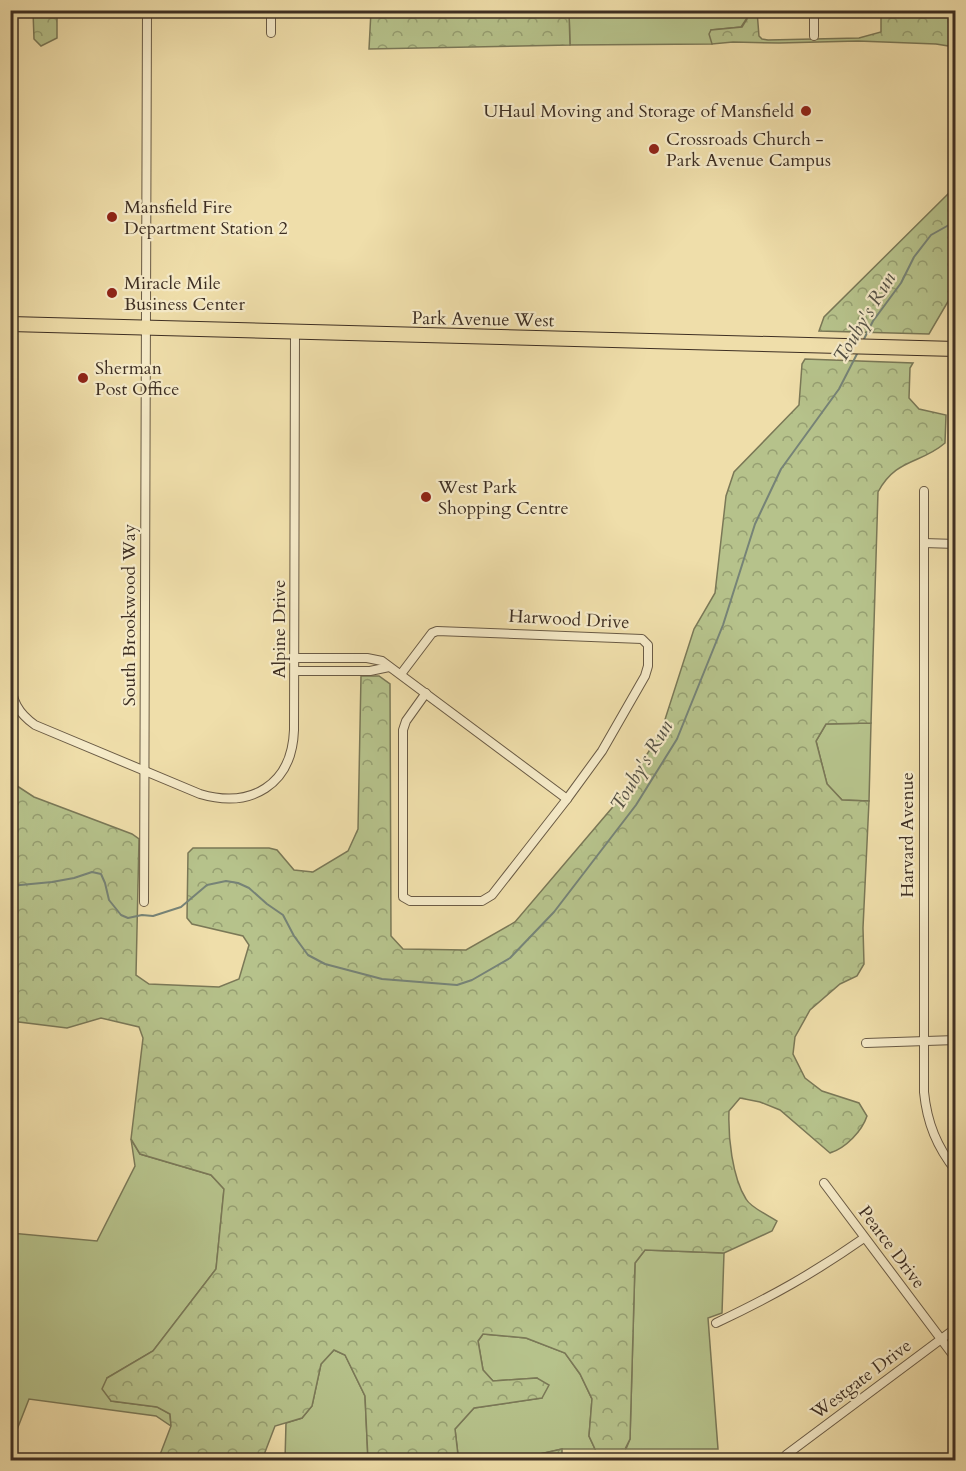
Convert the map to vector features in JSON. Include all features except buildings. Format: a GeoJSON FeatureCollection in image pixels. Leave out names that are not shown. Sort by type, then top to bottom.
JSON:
{"type":"FeatureCollection","features":[{"type":"Feature","properties":{"kind":"main road","name":"Park Avenue West"},"geometry":{"type":"LineString","coordinates":[[11,324],[956,349]]}},
{"type":"Feature","properties":{"kind":"street","name":"South Brookwood Way"},"geometry":{"type":"LineString","coordinates":[[144,902],[147,10]]}},
{"type":"Feature","properties":{"kind":"street"},"geometry":{"type":"LineString","coordinates":[[271,33],[272,10]]}},
{"type":"Feature","properties":{"kind":"street"},"geometry":{"type":"LineString","coordinates":[[814,10],[814,36]]}},
{"type":"Feature","properties":{"kind":"street"},"geometry":{"type":"LineString","coordinates":[[10,572],[11,324]]}},
{"type":"Feature","properties":{"kind":"street","name":"Alpine Drive"},"geometry":{"type":"LineString","coordinates":[[10,680],[12,699],[21,714],[35,725],[211,797],[251,796],[266,788],[281,775],[293,747],[295,331]]}},
{"type":"Feature","properties":{"kind":"street","name":"Harvard Avenue"},"geometry":{"type":"LineString","coordinates":[[924,491],[924,1092],[927,1116],[940,1149],[956,1171]]}},
{"type":"Feature","properties":{"kind":"street"},"geometry":{"type":"LineString","coordinates":[[924,543],[956,544]]}},
{"type":"Feature","properties":{"kind":"street","name":"Harwood Drive"},"geometry":{"type":"LineString","coordinates":[[401,674],[432,633],[437,630],[646,641],[648,666],[645,676],[609,740],[567,799],[487,900],[405,899],[402,892],[403,730],[406,721],[426,693]]}},
{"type":"Feature","properties":{"kind":"street"},"geometry":{"type":"LineString","coordinates":[[295,658],[367,658],[382,661],[567,799]]}},
{"type":"Feature","properties":{"kind":"street"},"geometry":{"type":"LineString","coordinates":[[295,671],[370,671],[389,667]]}},
{"type":"Feature","properties":{"kind":"street"},"geometry":{"type":"LineString","coordinates":[[866,1043],[956,1040]]}},
{"type":"Feature","properties":{"kind":"street","name":"Pearce Drive"},"geometry":{"type":"LineString","coordinates":[[824,1183],[956,1359]]}},
{"type":"Feature","properties":{"kind":"street"},"geometry":{"type":"LineString","coordinates":[[716,1323],[789,1287],[820,1269],[864,1238]]}},
{"type":"Feature","properties":{"kind":"street","name":"Westgate Drive"},"geometry":{"type":"LineString","coordinates":[[786,1455],[956,1328]]}},
{"type":"Feature","properties":{"kind":"green space"},"geometry":{"type":"Polygon","coordinates":[[[747,10],[747,18],[741,27],[711,30],[712,44],[570,45],[569,11],[747,10]]]}},
{"type":"Feature","properties":{"kind":"green space"},"geometry":{"type":"Polygon","coordinates":[[[33,11],[57,11],[57,38],[41,46],[34,39],[33,11]]]}},
{"type":"Feature","properties":{"kind":"green space"},"geometry":{"type":"Polygon","coordinates":[[[371,11],[569,11],[570,45],[369,49],[371,11]]]}},
{"type":"Feature","properties":{"kind":"green space"},"geometry":{"type":"Polygon","coordinates":[[[747,11],[757,11],[759,36],[768,40],[859,38],[881,32],[881,11],[955,11],[955,47],[936,44],[858,41],[712,44],[709,34],[711,30],[742,27],[747,19],[747,11]]]}},
{"type":"Feature","properties":{"kind":"green space"},"geometry":{"type":"Polygon","coordinates":[[[955,187],[955,293],[929,334],[819,331],[824,317],[955,187]]]}},
{"type":"Feature","properties":{"kind":"green space"},"geometry":{"type":"Polygon","coordinates":[[[805,359],[913,363],[910,368],[909,398],[919,409],[946,415],[945,443],[927,455],[901,467],[885,481],[878,492],[871,723],[826,724],[816,741],[827,784],[842,800],[869,801],[863,928],[864,964],[857,976],[840,984],[810,1010],[795,1037],[793,1054],[805,1078],[822,1091],[859,1103],[867,1116],[861,1127],[853,1138],[830,1153],[780,1110],[760,1102],[740,1098],[729,1111],[732,1156],[741,1190],[752,1205],[777,1221],[772,1231],[724,1253],[645,1250],[635,1263],[630,1439],[625,1449],[595,1449],[589,1436],[592,1399],[580,1374],[565,1353],[526,1338],[483,1334],[478,1341],[483,1370],[493,1381],[537,1378],[549,1385],[542,1398],[474,1408],[455,1429],[458,1455],[464,1460],[368,1460],[365,1396],[345,1355],[334,1350],[321,1364],[312,1406],[302,1418],[275,1426],[262,1460],[158,1460],[171,1426],[170,1414],[157,1407],[111,1401],[102,1389],[107,1378],[153,1351],[216,1269],[224,1189],[211,1175],[140,1154],[131,1139],[143,1038],[139,1027],[101,1018],[67,1028],[11,1021],[11,782],[34,797],[132,834],[139,839],[136,975],[149,984],[219,987],[239,979],[249,945],[243,936],[192,924],[187,918],[188,853],[193,848],[269,848],[277,850],[294,870],[313,872],[348,851],[358,829],[361,676],[379,676],[390,684],[391,936],[403,949],[466,950],[515,922],[617,802],[661,732],[694,629],[715,593],[726,496],[734,472],[799,405],[802,364],[805,359]]]}},
{"type":"Feature","properties":{"kind":"green space"},"geometry":{"type":"Polygon","coordinates":[[[871,723],[869,801],[842,800],[827,784],[816,741],[826,724],[871,723]]]}},
{"type":"Feature","properties":{"kind":"green space"},"geometry":{"type":"Polygon","coordinates":[[[131,1139],[140,1154],[211,1175],[224,1189],[216,1269],[153,1351],[107,1378],[111,1401],[158,1407],[170,1414],[171,1426],[156,1416],[29,1399],[11,1445],[11,1233],[97,1241],[135,1166],[131,1139]]]}},
{"type":"Feature","properties":{"kind":"green space"},"geometry":{"type":"Polygon","coordinates":[[[645,1250],[724,1253],[722,1313],[708,1318],[718,1449],[626,1449],[630,1439],[635,1263],[645,1250]]]}},
{"type":"Feature","properties":{"kind":"green space"},"geometry":{"type":"Polygon","coordinates":[[[483,1334],[526,1338],[565,1353],[580,1374],[592,1399],[589,1436],[595,1449],[562,1449],[540,1454],[528,1460],[464,1460],[458,1455],[455,1429],[474,1408],[542,1398],[537,1378],[493,1381],[483,1370],[478,1341],[483,1334]]]}},
{"type":"Feature","properties":{"kind":"green space"},"geometry":{"type":"Polygon","coordinates":[[[334,1350],[345,1355],[365,1396],[368,1460],[285,1460],[286,1423],[302,1418],[312,1406],[321,1364],[334,1350]]]}},
{"type":"Feature","properties":{"kind":"green space"},"geometry":{"type":"Polygon","coordinates":[[[562,1449],[562,1460],[528,1460],[540,1454],[562,1449]]]}},
{"type":"Feature","properties":{"kind":"waterway","name":"Touby's Run"},"geometry":{"type":"LineString","coordinates":[[863,341],[873,321],[901,283],[914,257],[931,235],[956,221]]}},
{"type":"Feature","properties":{"kind":"waterway","name":"Touby's Run"},"geometry":{"type":"LineString","coordinates":[[10,886],[52,882],[92,872],[101,874],[109,900],[121,915],[128,918],[142,915],[153,916],[181,907],[207,885],[226,881],[238,883],[249,888],[283,915],[294,936],[308,955],[325,964],[382,979],[457,985],[472,980],[510,958],[554,912],[636,805],[677,739],[723,625],[755,524],[781,469],[839,389],[858,352]]}},
{"type":"Feature","properties":{"kind":"place","name":"UHaul Moving and Storage of Mansfield"},"geometry":{"type":"Point","coordinates":[806,111]}},
{"type":"Feature","properties":{"kind":"place","name":"Crossroads Church - Park Avenue Campus"},"geometry":{"type":"Point","coordinates":[654,149]}},
{"type":"Feature","properties":{"kind":"place","name":"Mansfield Fire Department Station 2"},"geometry":{"type":"Point","coordinates":[112,217]}},
{"type":"Feature","properties":{"kind":"place","name":"Miracle Mile Business Center"},"geometry":{"type":"Point","coordinates":[112,293]}},
{"type":"Feature","properties":{"kind":"place","name":"Sherman Post Office"},"geometry":{"type":"Point","coordinates":[83,378]}},
{"type":"Feature","properties":{"kind":"place","name":"West Park Shopping Centre"},"geometry":{"type":"Point","coordinates":[426,497]}}]}
